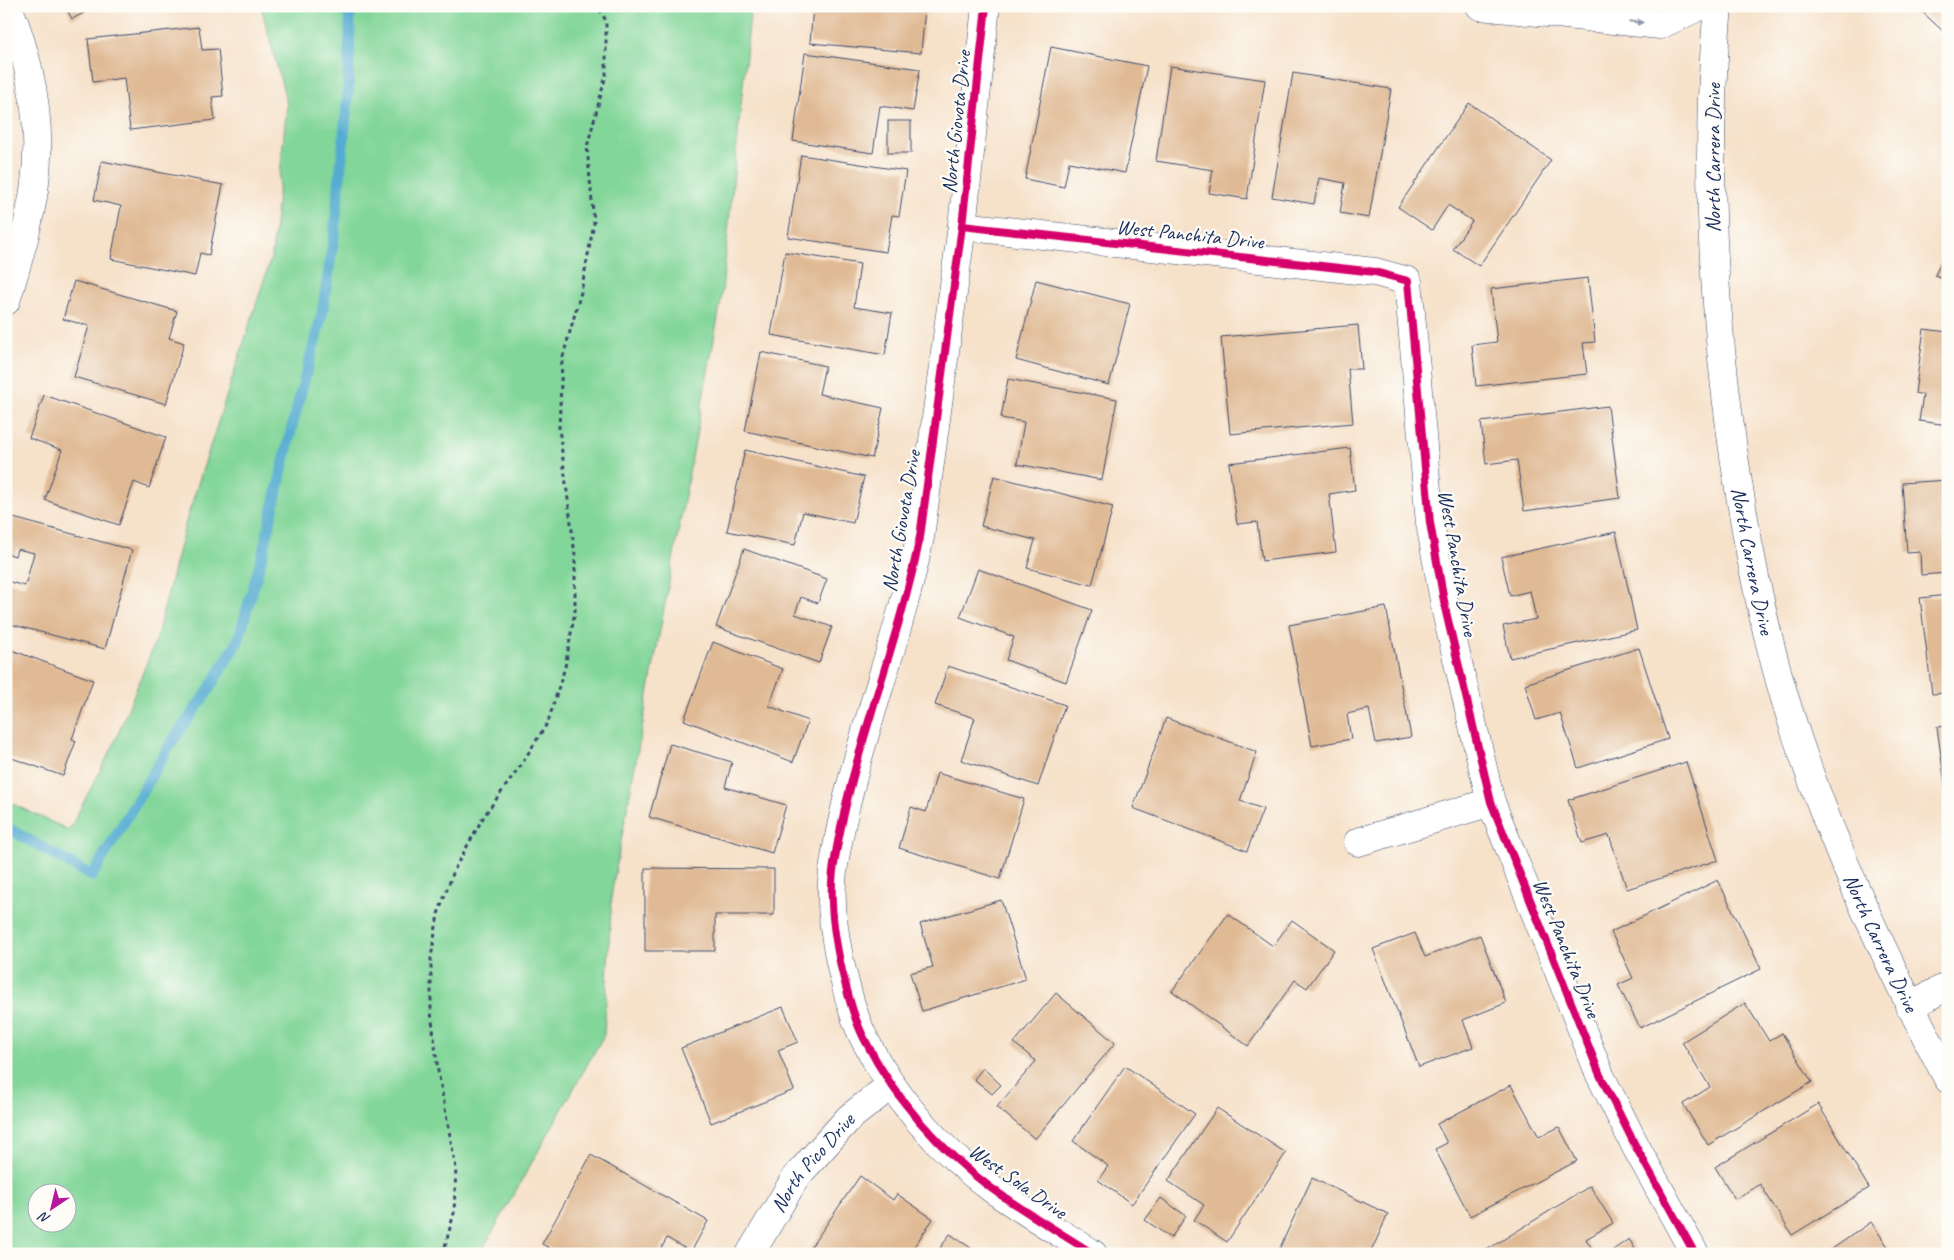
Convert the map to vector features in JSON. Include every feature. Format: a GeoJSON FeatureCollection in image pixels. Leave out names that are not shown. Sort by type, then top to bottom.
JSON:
{"type":"FeatureCollection","features":[{"type":"Feature","properties":{"kind":"street"},"geometry":{"type":"LineString","coordinates":[[6,302],[31,217],[38,171],[38,138],[34,96],[26,61],[7,6]]}},
{"type":"Feature","properties":{"kind":"street","name":"North Giovota Drive"},"geometry":{"type":"LineString","coordinates":[[891,1085],[865,1041],[848,994],[834,938],[833,872],[868,720],[911,581],[920,538],[962,226],[986,6]]}},
{"type":"Feature","properties":{"kind":"street"},"geometry":{"type":"LineString","coordinates":[[1480,6],[1660,25],[1700,6]]}},
{"type":"Feature","properties":{"kind":"street","name":"North Carrera Drive"},"geometry":{"type":"LineString","coordinates":[[1718,6],[1713,100],[1714,272],[1721,356],[1743,523],[1785,698],[1810,773],[1872,928],[1909,1006],[1948,1079]]}},
{"type":"Feature","properties":{"kind":"street","name":"West Panchita Drive"},"geometry":{"type":"LineString","coordinates":[[962,226],[1375,272],[1408,281],[1430,523],[1446,612],[1491,802],[1600,1075],[1636,1148],[1695,1254]]}},
{"type":"Feature","properties":{"kind":"street"},"geometry":{"type":"LineString","coordinates":[[1358,842],[1491,802]]}},
{"type":"Feature","properties":{"kind":"street"},"geometry":{"type":"LineString","coordinates":[[1909,1006],[1948,986]]}},
{"type":"Feature","properties":{"kind":"street","name":"North Pico Drive"},"geometry":{"type":"LineString","coordinates":[[750,1254],[796,1177],[849,1118],[891,1085]]}},
{"type":"Feature","properties":{"kind":"street","name":"West Sola Drive"},"geometry":{"type":"LineString","coordinates":[[891,1085],[952,1156],[991,1188],[1093,1254]]}},
{"type":"Feature","properties":{"kind":"path"},"geometry":{"type":"LineString","coordinates":[[443,1254],[454,1213],[456,1168],[438,1071],[431,1012],[431,958],[438,914],[454,868],[484,816],[519,768],[548,722],[565,667],[576,611],[575,555],[559,428],[562,360],[581,292],[594,223],[587,147],[606,75],[606,20],[598,6]]}},
{"type":"Feature","properties":{"kind":"green space"},"geometry":{"type":"Polygon","coordinates":[[[261,6],[751,6],[721,301],[612,890],[604,1035],[480,1254],[6,1254],[6,801],[69,830],[113,746],[156,640],[186,521],[272,255],[287,104],[261,6]]]}},
{"type":"Feature","properties":{"kind":"building"},"geometry":{"type":"Polygon","coordinates":[[[65,6],[97,6],[72,19],[65,6]]]}},
{"type":"Feature","properties":{"kind":"building"},"geometry":{"type":"Polygon","coordinates":[[[813,6],[908,6],[925,8],[921,53],[810,43],[813,6]]]}},
{"type":"Feature","properties":{"kind":"building"},"geometry":{"type":"Polygon","coordinates":[[[1916,6],[1948,6],[1948,36],[1916,6]]]}},
{"type":"Feature","properties":{"kind":"building"},"geometry":{"type":"Polygon","coordinates":[[[199,27],[202,50],[218,49],[223,96],[212,97],[215,120],[130,130],[124,78],[93,82],[88,39],[199,27]]]}},
{"type":"Feature","properties":{"kind":"building"},"geometry":{"type":"Polygon","coordinates":[[[1051,47],[1147,66],[1125,173],[1069,162],[1064,187],[1025,179],[1051,47]]]}},
{"type":"Feature","properties":{"kind":"building"},"geometry":{"type":"Polygon","coordinates":[[[805,53],[920,69],[913,111],[880,106],[873,153],[793,141],[805,53]]]}},
{"type":"Feature","properties":{"kind":"building"},"geometry":{"type":"Polygon","coordinates":[[[1170,66],[1265,80],[1247,199],[1209,193],[1213,170],[1156,161],[1170,66]]]}},
{"type":"Feature","properties":{"kind":"building"},"geometry":{"type":"Polygon","coordinates":[[[1293,73],[1391,89],[1369,218],[1340,213],[1345,183],[1319,178],[1314,204],[1272,197],[1293,73]]]}},
{"type":"Feature","properties":{"kind":"building"},"geometry":{"type":"Polygon","coordinates":[[[1469,103],[1551,160],[1479,266],[1453,249],[1472,221],[1448,205],[1432,230],[1398,207],[1469,103]]]}},
{"type":"Feature","properties":{"kind":"building"},"geometry":{"type":"Polygon","coordinates":[[[888,121],[911,121],[911,153],[888,153],[888,121]]]}},
{"type":"Feature","properties":{"kind":"building"},"geometry":{"type":"Polygon","coordinates":[[[801,155],[906,171],[899,216],[892,215],[886,252],[788,237],[801,155]]]}},
{"type":"Feature","properties":{"kind":"building"},"geometry":{"type":"Polygon","coordinates":[[[102,161],[223,185],[209,255],[200,253],[195,276],[111,259],[121,206],[94,200],[102,161]]]}},
{"type":"Feature","properties":{"kind":"building"},"geometry":{"type":"Polygon","coordinates":[[[1948,246],[1948,281],[1935,275],[1948,246]]]}},
{"type":"Feature","properties":{"kind":"building"},"geometry":{"type":"Polygon","coordinates":[[[785,252],[860,264],[854,307],[892,313],[885,355],[771,335],[785,252]]]}},
{"type":"Feature","properties":{"kind":"building"},"geometry":{"type":"Polygon","coordinates":[[[1588,278],[1595,342],[1583,343],[1587,374],[1476,386],[1472,345],[1497,342],[1491,289],[1588,278]]]}},
{"type":"Feature","properties":{"kind":"building"},"geometry":{"type":"Polygon","coordinates":[[[1036,280],[1130,304],[1109,385],[1016,360],[1036,280]]]}},
{"type":"Feature","properties":{"kind":"building"},"geometry":{"type":"Polygon","coordinates":[[[74,281],[177,311],[169,338],[184,343],[166,404],[74,377],[89,326],[63,319],[74,281]]]}},
{"type":"Feature","properties":{"kind":"building"},"geometry":{"type":"Polygon","coordinates":[[[1358,325],[1362,369],[1348,369],[1353,423],[1230,434],[1221,337],[1358,325]]]}},
{"type":"Feature","properties":{"kind":"building"},"geometry":{"type":"Polygon","coordinates":[[[1924,329],[1948,332],[1948,425],[1919,421],[1923,395],[1915,393],[1924,329]]]}},
{"type":"Feature","properties":{"kind":"building"},"geometry":{"type":"Polygon","coordinates":[[[761,352],[825,366],[819,394],[883,408],[872,458],[745,431],[761,352]]]}},
{"type":"Feature","properties":{"kind":"building"},"geometry":{"type":"Polygon","coordinates":[[[1008,379],[1117,399],[1102,480],[1017,464],[1024,422],[1001,418],[1008,379]]]}},
{"type":"Feature","properties":{"kind":"building"},"geometry":{"type":"Polygon","coordinates":[[[44,395],[166,437],[149,488],[134,482],[119,525],[45,500],[62,450],[29,438],[44,395]]]}},
{"type":"Feature","properties":{"kind":"building"},"geometry":{"type":"Polygon","coordinates":[[[1608,406],[1620,498],[1524,511],[1517,460],[1486,464],[1481,422],[1608,406]]]}},
{"type":"Feature","properties":{"kind":"building"},"geometry":{"type":"Polygon","coordinates":[[[1350,448],[1355,490],[1329,494],[1336,552],[1262,561],[1257,522],[1237,524],[1229,463],[1350,448]]]}},
{"type":"Feature","properties":{"kind":"building"},"geometry":{"type":"Polygon","coordinates":[[[745,450],[864,477],[853,523],[803,512],[795,545],[727,531],[745,450]]]}},
{"type":"Feature","properties":{"kind":"building"},"geometry":{"type":"Polygon","coordinates":[[[994,476],[1113,507],[1092,585],[1027,568],[1035,540],[981,526],[994,476]]]}},
{"type":"Feature","properties":{"kind":"building"},"geometry":{"type":"Polygon","coordinates":[[[1948,480],[1948,573],[1921,575],[1920,552],[1907,553],[1902,483],[1948,480]]]}},
{"type":"Feature","properties":{"kind":"building"},"geometry":{"type":"Polygon","coordinates":[[[6,516],[132,550],[105,649],[6,623],[6,581],[25,586],[34,553],[17,549],[15,556],[6,553],[6,516]]]}},
{"type":"Feature","properties":{"kind":"building"},"geometry":{"type":"Polygon","coordinates":[[[1616,532],[1637,630],[1510,658],[1503,626],[1536,619],[1530,591],[1510,596],[1501,557],[1616,532]]]}},
{"type":"Feature","properties":{"kind":"building"},"geometry":{"type":"Polygon","coordinates":[[[744,549],[827,579],[818,603],[801,597],[795,614],[832,627],[819,663],[716,627],[744,549]]]}},
{"type":"Feature","properties":{"kind":"building"},"geometry":{"type":"Polygon","coordinates":[[[978,569],[1092,610],[1066,682],[1006,660],[1014,637],[960,617],[978,569]]]}},
{"type":"Feature","properties":{"kind":"building"},"geometry":{"type":"Polygon","coordinates":[[[1948,595],[1948,693],[1932,694],[1920,598],[1948,595]]]}},
{"type":"Feature","properties":{"kind":"building"},"geometry":{"type":"Polygon","coordinates":[[[1386,607],[1411,737],[1376,743],[1369,709],[1347,714],[1351,739],[1312,746],[1289,625],[1386,607]]]}},
{"type":"Feature","properties":{"kind":"building"},"geometry":{"type":"Polygon","coordinates":[[[713,642],[783,669],[769,706],[808,721],[793,762],[684,720],[713,642]]]}},
{"type":"Feature","properties":{"kind":"building"},"geometry":{"type":"Polygon","coordinates":[[[6,648],[93,680],[72,739],[76,741],[63,776],[6,756],[6,648]]]}},
{"type":"Feature","properties":{"kind":"building"},"geometry":{"type":"Polygon","coordinates":[[[1639,648],[1668,739],[1578,768],[1560,713],[1536,720],[1525,684],[1639,648]]]}},
{"type":"Feature","properties":{"kind":"building"},"geometry":{"type":"Polygon","coordinates":[[[948,666],[1065,705],[1038,786],[961,760],[975,718],[935,705],[948,666]]]}},
{"type":"Feature","properties":{"kind":"building"},"geometry":{"type":"Polygon","coordinates":[[[1166,718],[1257,752],[1240,801],[1263,809],[1247,851],[1133,808],[1166,718]]]}},
{"type":"Feature","properties":{"kind":"building"},"geometry":{"type":"Polygon","coordinates":[[[1948,726],[1948,799],[1947,799],[1937,727],[1948,726]]]}},
{"type":"Feature","properties":{"kind":"building"},"geometry":{"type":"Polygon","coordinates":[[[670,744],[732,762],[725,787],[786,805],[772,853],[649,817],[670,744]]]}},
{"type":"Feature","properties":{"kind":"building"},"geometry":{"type":"Polygon","coordinates":[[[1686,762],[1718,860],[1627,889],[1609,835],[1582,843],[1568,800],[1686,762]]]}},
{"type":"Feature","properties":{"kind":"building"},"geometry":{"type":"Polygon","coordinates":[[[937,773],[1024,799],[1000,879],[899,848],[911,807],[926,812],[937,773]]]}},
{"type":"Feature","properties":{"kind":"building"},"geometry":{"type":"Polygon","coordinates":[[[645,868],[774,869],[774,915],[715,915],[715,951],[645,951],[645,868]]]}},
{"type":"Feature","properties":{"kind":"building"},"geometry":{"type":"Polygon","coordinates":[[[1718,880],[1761,969],[1640,1028],[1618,985],[1633,978],[1611,932],[1718,880]]]}},
{"type":"Feature","properties":{"kind":"building"},"geometry":{"type":"Polygon","coordinates":[[[1001,900],[1026,979],[922,1011],[910,973],[933,967],[920,924],[1001,900]]]}},
{"type":"Feature","properties":{"kind":"building"},"geometry":{"type":"Polygon","coordinates":[[[1228,914],[1273,946],[1292,920],[1334,950],[1307,988],[1295,980],[1248,1046],[1172,991],[1228,914]]]}},
{"type":"Feature","properties":{"kind":"building"},"geometry":{"type":"Polygon","coordinates":[[[1415,933],[1425,957],[1480,935],[1506,1003],[1463,1020],[1473,1047],[1419,1067],[1373,949],[1415,933]]]}},
{"type":"Feature","properties":{"kind":"building"},"geometry":{"type":"Polygon","coordinates":[[[1056,993],[1115,1043],[1035,1139],[997,1107],[1036,1061],[1014,1043],[1056,993]]]}},
{"type":"Feature","properties":{"kind":"building"},"geometry":{"type":"Polygon","coordinates":[[[1745,1003],[1769,1041],[1782,1033],[1812,1082],[1708,1145],[1683,1104],[1710,1087],[1682,1042],[1745,1003]]]}},
{"type":"Feature","properties":{"kind":"building"},"geometry":{"type":"Polygon","coordinates":[[[783,1007],[798,1042],[778,1050],[794,1090],[711,1123],[681,1048],[783,1007]]]}},
{"type":"Feature","properties":{"kind":"building"},"geometry":{"type":"Polygon","coordinates":[[[1125,1066],[1195,1114],[1132,1204],[1098,1180],[1108,1166],[1073,1141],[1125,1066]]]}},
{"type":"Feature","properties":{"kind":"building"},"geometry":{"type":"Polygon","coordinates":[[[983,1068],[1001,1085],[992,1094],[974,1079],[983,1068]]]}},
{"type":"Feature","properties":{"kind":"building"},"geometry":{"type":"Polygon","coordinates":[[[1511,1085],[1539,1137],[1559,1127],[1577,1161],[1470,1216],[1435,1149],[1447,1143],[1437,1124],[1511,1085]]]}},
{"type":"Feature","properties":{"kind":"building"},"geometry":{"type":"Polygon","coordinates":[[[1818,1104],[1869,1188],[1792,1235],[1760,1184],[1735,1199],[1715,1167],[1818,1104]]]}},
{"type":"Feature","properties":{"kind":"building"},"geometry":{"type":"Polygon","coordinates":[[[1217,1108],[1286,1153],[1227,1242],[1194,1220],[1204,1205],[1168,1181],[1217,1108]]]}},
{"type":"Feature","properties":{"kind":"building"},"geometry":{"type":"Polygon","coordinates":[[[591,1155],[708,1221],[691,1252],[667,1238],[658,1254],[560,1254],[542,1244],[591,1155]]]}},
{"type":"Feature","properties":{"kind":"building"},"geometry":{"type":"Polygon","coordinates":[[[860,1176],[893,1200],[897,1194],[933,1219],[909,1254],[806,1254],[860,1176]]]}},
{"type":"Feature","properties":{"kind":"building"},"geometry":{"type":"Polygon","coordinates":[[[1312,1178],[1388,1214],[1370,1254],[1277,1254],[1312,1178]]]}},
{"type":"Feature","properties":{"kind":"building"},"geometry":{"type":"Polygon","coordinates":[[[1590,1186],[1613,1223],[1586,1239],[1595,1254],[1480,1254],[1590,1186]]]}},
{"type":"Feature","properties":{"kind":"building"},"geometry":{"type":"Polygon","coordinates":[[[1161,1198],[1186,1216],[1171,1238],[1145,1220],[1161,1198]]]}},
{"type":"Feature","properties":{"kind":"building"},"geometry":{"type":"Polygon","coordinates":[[[1871,1222],[1893,1254],[1825,1254],[1871,1222]]]}},
{"type":"Feature","properties":{"kind":"building"},"geometry":{"type":"Polygon","coordinates":[[[950,1234],[980,1254],[936,1254],[950,1234]]]}},
{"type":"Feature","properties":{"kind":"building"},"geometry":{"type":"Polygon","coordinates":[[[1629,1239],[1638,1254],[1607,1254],[1629,1239]]]}},
{"type":"Feature","properties":{"kind":"waterway"},"geometry":{"type":"LineString","coordinates":[[6,827],[92,876],[171,743],[206,694],[238,641],[263,553],[293,422],[322,314],[334,237],[348,95],[350,25],[348,6]]}},
{"type":"Feature","properties":{"kind":"cycle path"},"geometry":{"type":"LineString","coordinates":[[986,6],[962,226],[920,537],[899,621],[862,745],[841,828],[833,871],[832,908],[842,971],[858,1025],[878,1063],[905,1103],[937,1140],[972,1173],[1016,1205],[1093,1254]]}},
{"type":"Feature","properties":{"kind":"cycle path"},"geometry":{"type":"LineString","coordinates":[[962,226],[1375,272],[1408,281],[1430,523],[1446,612],[1491,802],[1600,1075],[1636,1147],[1695,1254]]}}]}
